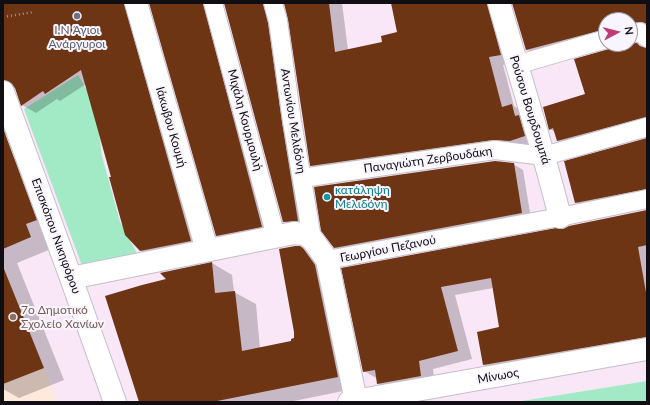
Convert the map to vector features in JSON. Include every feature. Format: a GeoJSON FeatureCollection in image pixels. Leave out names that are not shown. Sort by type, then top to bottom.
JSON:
{"type":"FeatureCollection","features":[{"type":"Feature","properties":{"kind":"street","name":"Ιάκωβου Κουμή"},"geometry":{"type":"LineString","coordinates":[[136,3],[207,250]]}},
{"type":"Feature","properties":{"kind":"street","name":"Ρούσου Βουρδουμπά"},"geometry":{"type":"LineString","coordinates":[[499,3],[544,156],[560,217]]}},
{"type":"Feature","properties":{"kind":"street","name":"Επισκόπου Νικηφόρου"},"geometry":{"type":"LineString","coordinates":[[3,92],[115,402]]}},
{"type":"Feature","properties":{"kind":"street"},"geometry":{"type":"LineString","coordinates":[[71,278],[294,233],[304,234],[312,239]]}},
{"type":"Feature","properties":{"kind":"street","name":"Γεωργίου Πεζανού"},"geometry":{"type":"LineString","coordinates":[[312,239],[327,260]]}},
{"type":"Feature","properties":{"kind":"street"},"geometry":{"type":"LineString","coordinates":[[327,260],[352,401]]}},
{"type":"Feature","properties":{"kind":"street","name":"Μίνωος"},"geometry":{"type":"LineString","coordinates":[[352,401],[647,349]]}},
{"type":"Feature","properties":{"kind":"lane","name":"Μιχάλη Κουρμουλή"},"geometry":{"type":"LineString","coordinates":[[213,3],[276,237]]}},
{"type":"Feature","properties":{"kind":"lane","name":"Αντωνίου Μελιδόνη"},"geometry":{"type":"LineString","coordinates":[[273,3],[278,21],[292,121],[312,239]]}},
{"type":"Feature","properties":{"kind":"lane"},"geometry":{"type":"LineString","coordinates":[[638,32],[640,32],[647,38]]}},
{"type":"Feature","properties":{"kind":"lane"},"geometry":{"type":"LineString","coordinates":[[516,65],[598,41]]}},
{"type":"Feature","properties":{"kind":"lane","name":"Παναγιώτη Ζερβουδάκη"},"geometry":{"type":"LineString","coordinates":[[302,178],[494,150],[544,156],[647,127]]}},
{"type":"Feature","properties":{"kind":"lane","name":"Γεωργίου Πεζανού"},"geometry":{"type":"LineString","coordinates":[[327,260],[560,217],[647,199]]}},
{"type":"Feature","properties":{"kind":"path"},"geometry":{"type":"LineString","coordinates":[[3,17],[34,12]]}},
{"type":"Feature","properties":{"kind":"shaded area"},"geometry":{"type":"Polygon","coordinates":[[[3,3],[647,3],[647,381],[514,402],[3,402],[3,3]]]}},
{"type":"Feature","properties":{"kind":"shaded area","name":"7ο Δημοτικό Σχολείο Χανίων"},"geometry":{"type":"Polygon","coordinates":[[[3,265],[44,368],[57,402],[3,402],[3,265]]]}},
{"type":"Feature","properties":{"kind":"green space"},"geometry":{"type":"Polygon","coordinates":[[[78,75],[95,104],[102,156],[120,222],[139,257],[84,271],[24,109],[78,75]]]}},
{"type":"Feature","properties":{"kind":"green space"},"geometry":{"type":"Polygon","coordinates":[[[647,381],[647,402],[515,402],[647,381]]]}},
{"type":"Feature","properties":{"kind":"building"},"geometry":{"type":"Polygon","coordinates":[[[3,3],[124,3],[191,241],[140,251],[125,235],[109,177],[111,177],[81,70],[45,94],[43,91],[21,106],[15,88],[11,83],[3,80],[3,3]]]}},
{"type":"Feature","properties":{"kind":"building"},"geometry":{"type":"Polygon","coordinates":[[[149,3],[203,3],[262,227],[216,236],[149,3]]]}},
{"type":"Feature","properties":{"kind":"building"},"geometry":{"type":"Polygon","coordinates":[[[224,3],[263,3],[268,23],[298,221],[283,222],[224,3]]]}},
{"type":"Feature","properties":{"kind":"building"},"geometry":{"type":"Polygon","coordinates":[[[284,3],[329,3],[335,52],[382,42],[381,36],[397,32],[391,3],[487,3],[501,55],[489,57],[502,107],[512,104],[515,116],[519,115],[525,136],[510,141],[493,140],[310,166],[288,20],[284,3]]]}},
{"type":"Feature","properties":{"kind":"building"},"geometry":{"type":"Polygon","coordinates":[[[512,3],[647,3],[647,24],[638,22],[638,12],[598,12],[598,31],[526,50],[512,3]]]}},
{"type":"Feature","properties":{"kind":"building"},"geometry":{"type":"Polygon","coordinates":[[[638,44],[647,48],[647,117],[557,141],[553,128],[549,130],[543,107],[585,94],[574,59],[598,52],[638,52],[638,44]]]}},
{"type":"Feature","properties":{"kind":"building"},"geometry":{"type":"Polygon","coordinates":[[[3,128],[37,220],[26,224],[31,237],[3,249],[3,128]]]}},
{"type":"Feature","properties":{"kind":"building"},"geometry":{"type":"Polygon","coordinates":[[[647,138],[647,189],[575,203],[564,161],[647,138]]]}},
{"type":"Feature","properties":{"kind":"building"},"geometry":{"type":"Polygon","coordinates":[[[495,161],[514,163],[522,213],[334,248],[321,231],[314,187],[495,161]]]}},
{"type":"Feature","properties":{"kind":"building"},"geometry":{"type":"Polygon","coordinates":[[[647,210],[647,245],[638,247],[647,298],[647,337],[483,365],[477,332],[499,327],[491,278],[441,287],[458,351],[419,361],[421,376],[377,384],[375,370],[363,372],[341,268],[556,228],[563,229],[569,226],[647,210]]]}},
{"type":"Feature","properties":{"kind":"building"},"geometry":{"type":"Polygon","coordinates":[[[300,246],[303,248],[315,265],[338,377],[212,402],[139,402],[105,296],[166,279],[160,273],[212,262],[215,293],[235,291],[242,351],[291,341],[291,339],[294,338],[294,332],[279,249],[300,246]]]}},
{"type":"Feature","properties":{"kind":"building","name":"7ο Δημοτικό Σχολείο Χανίων"},"geometry":{"type":"Polygon","coordinates":[[[3,269],[44,368],[3,384],[3,269]]]}},
{"type":"Feature","properties":{"kind":"place","name":"Ι.Ν Άγιοι Ανάργυροι"},"geometry":{"type":"Point","coordinates":[77,16]}},
{"type":"Feature","properties":{"kind":"place","name":"κατάληψη Μελιδόνη"},"geometry":{"type":"Point","coordinates":[327,197]}},
{"type":"Feature","properties":{"kind":"place","name":"7ο Δημοτικό Σχολείο Χανίων"},"geometry":{"type":"Point","coordinates":[13,317]}}]}
